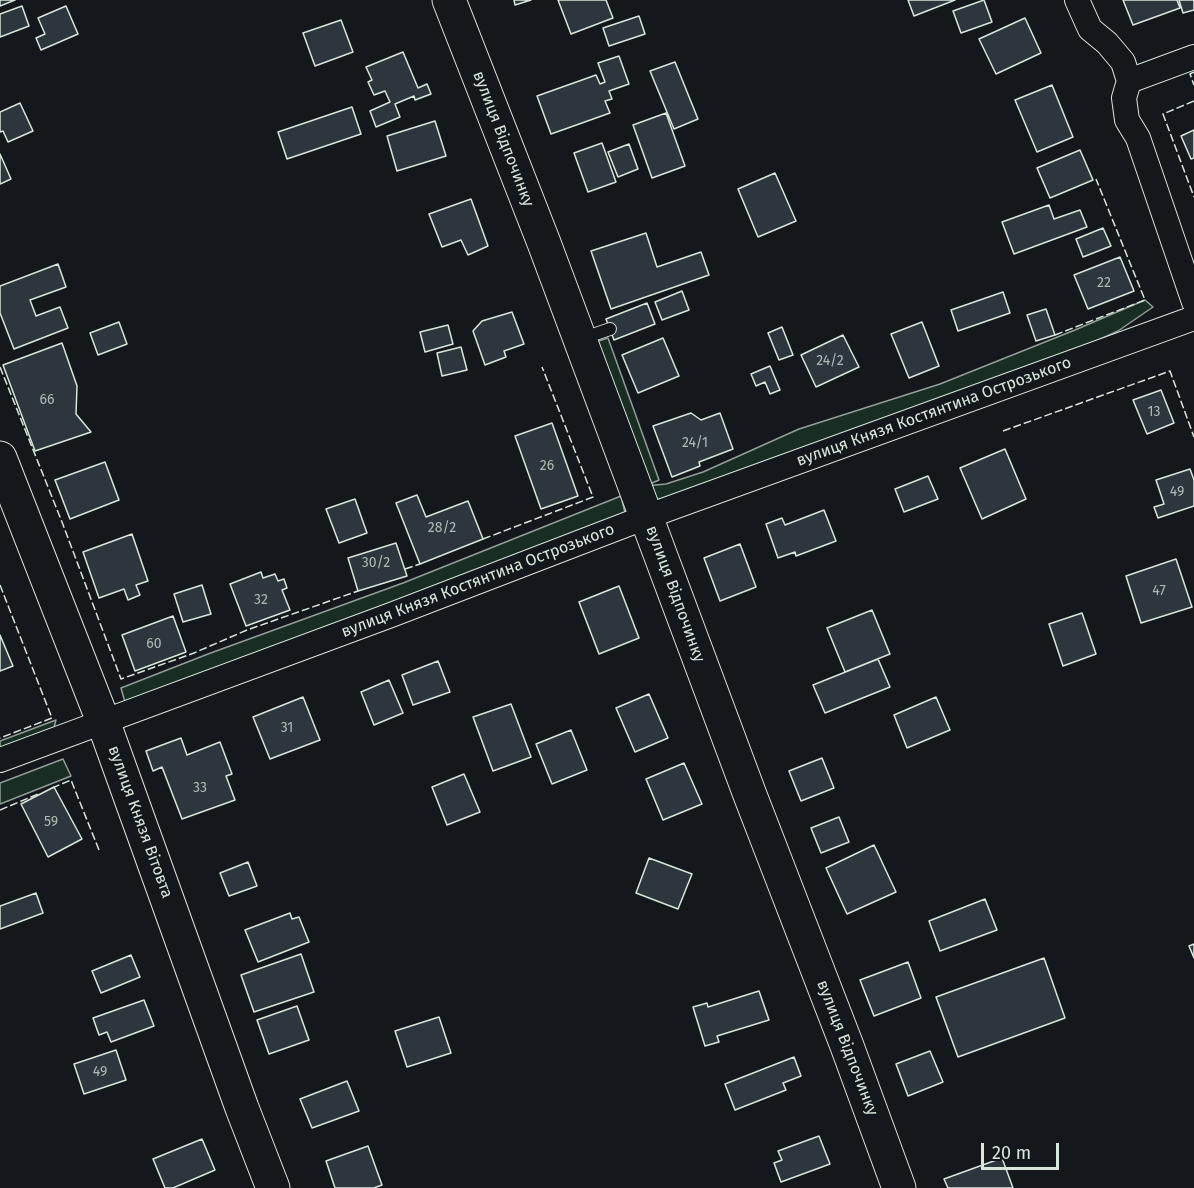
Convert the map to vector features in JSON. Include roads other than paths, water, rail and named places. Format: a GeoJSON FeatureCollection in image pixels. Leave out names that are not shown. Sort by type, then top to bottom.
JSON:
{"type":"FeatureCollection","features":[{"type":"Feature","properties":{"kind":"street","name":"вулиця Відпочинку"},"geometry":{"type":"LineString","coordinates":[[449,0],[595,334],[646,517],[899,1188]]}},
{"type":"Feature","properties":{"kind":"street"},"geometry":{"type":"LineString","coordinates":[[1077,0],[1090,28],[1123,62],[1129,81],[1124,99],[1127,120],[1138,138],[1194,302]]}},
{"type":"Feature","properties":{"kind":"street"},"geometry":{"type":"LineString","coordinates":[[1129,81],[1194,57]]}},
{"type":"Feature","properties":{"kind":"street","name":"вулиця Князя Костянтина Острозького"},"geometry":{"type":"LineString","coordinates":[[0,760],[391,615],[646,517],[1194,318]]}},
{"type":"Feature","properties":{"kind":"street","name":"вулиця Князя Вітовта"},"geometry":{"type":"LineString","coordinates":[[0,458],[103,721],[273,1188]]}}]}
